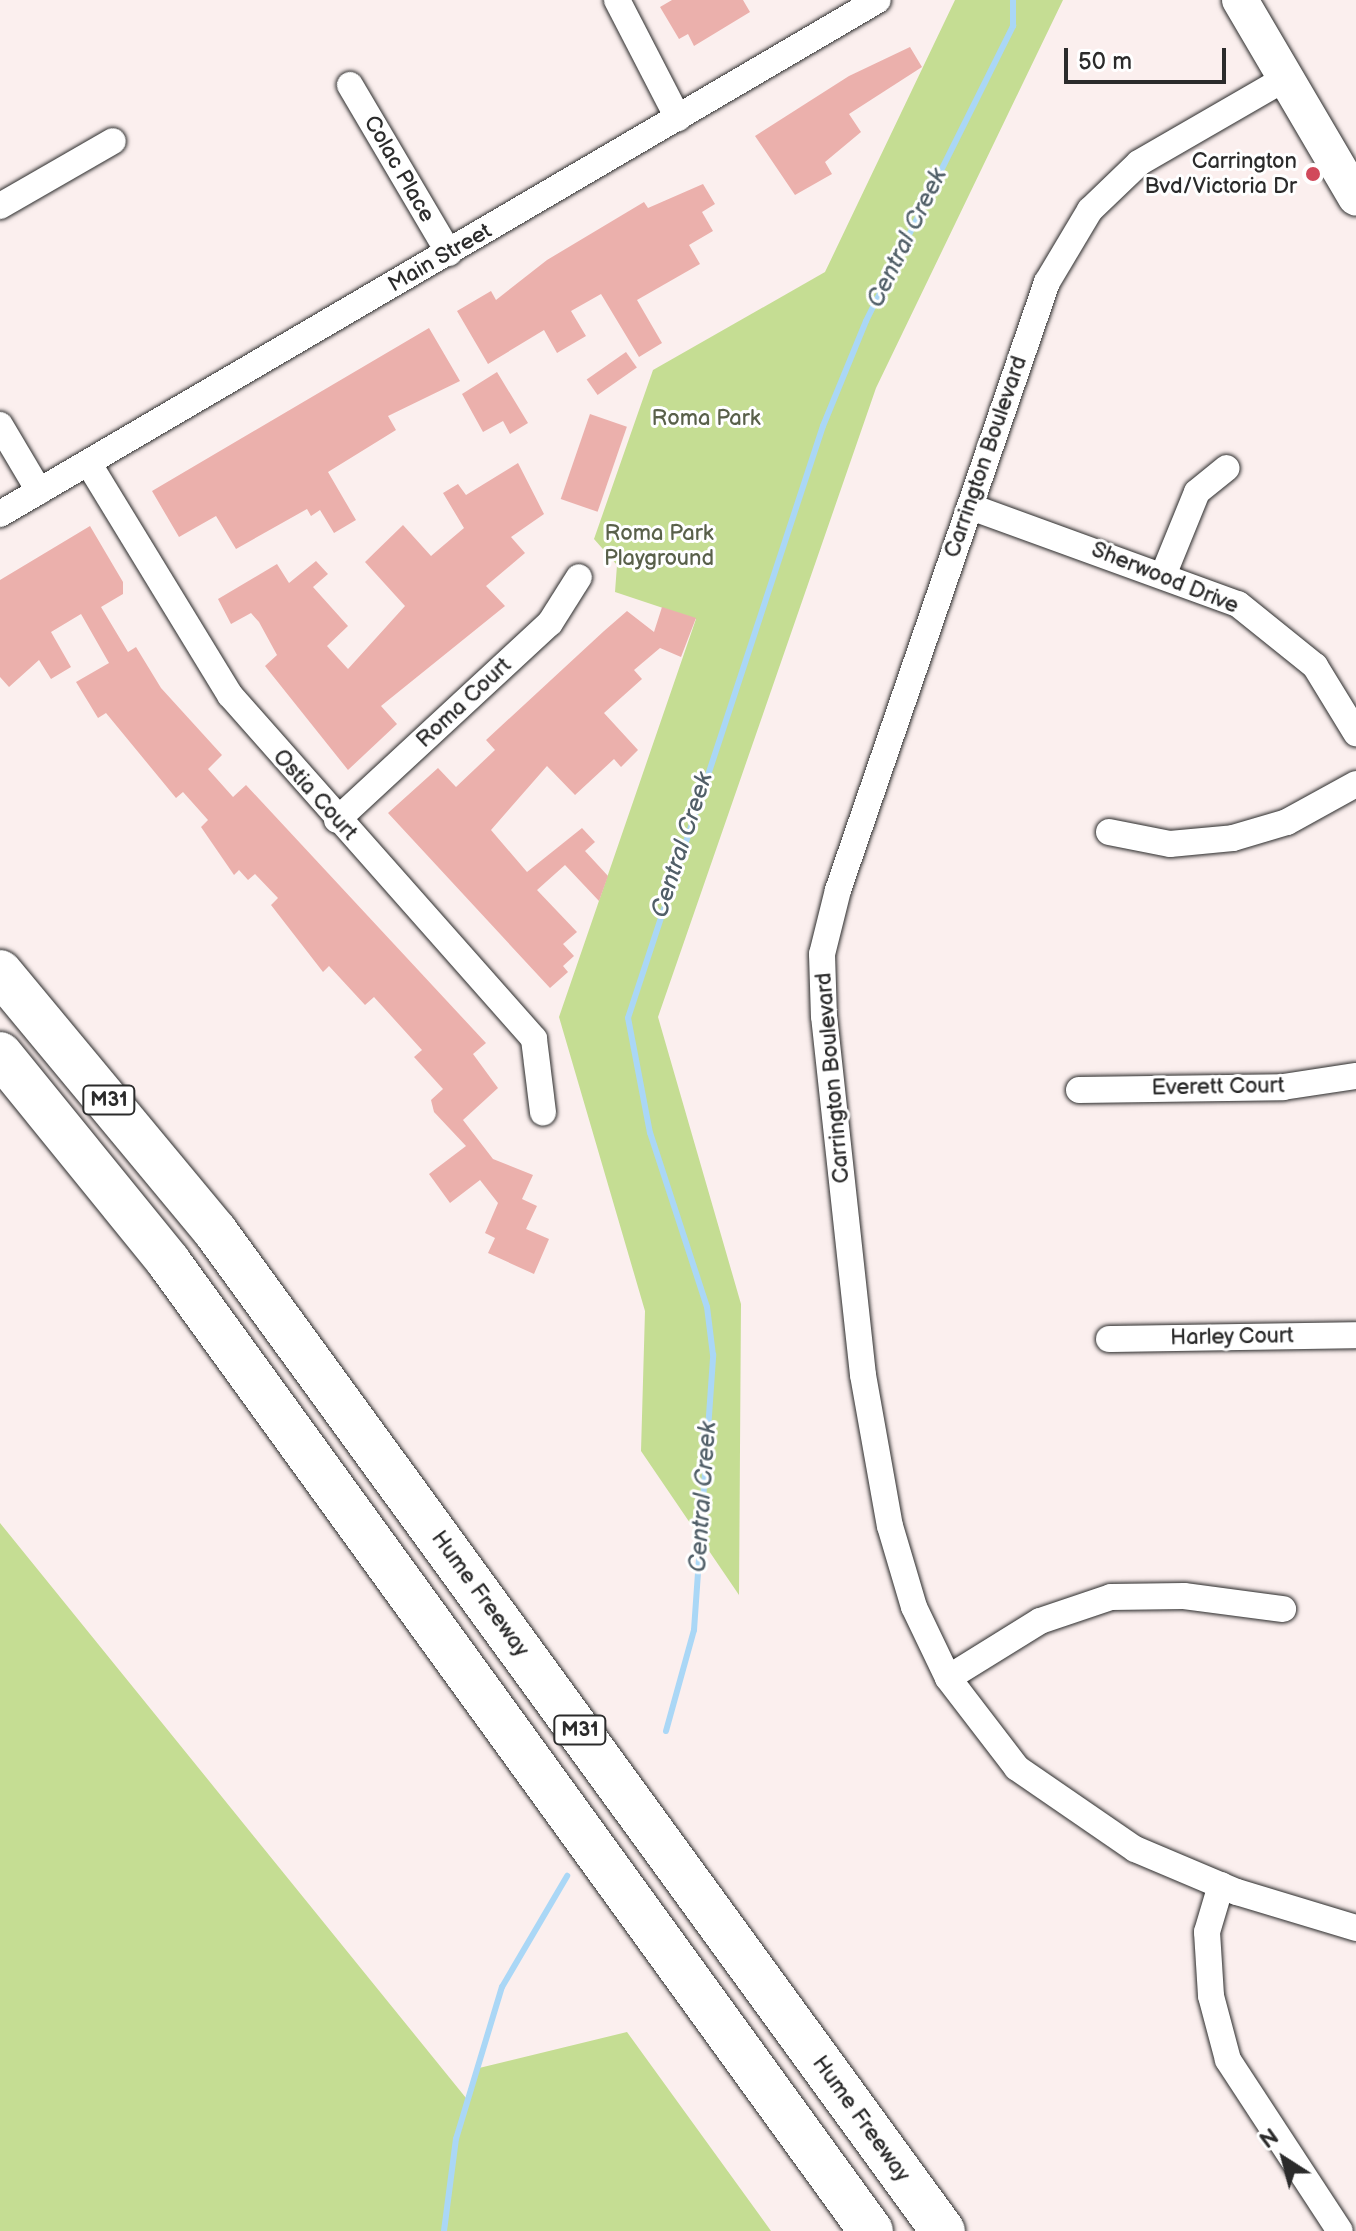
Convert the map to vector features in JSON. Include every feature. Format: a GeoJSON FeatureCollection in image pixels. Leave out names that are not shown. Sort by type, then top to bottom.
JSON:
{"type":"FeatureCollection","features":[{"type":"Feature","properties":{"kind":"highway","name":"Hume Freeway"},"geometry":{"type":"LineString","coordinates":[[0,972],[215,1231],[943,2231]]}},
{"type":"Feature","properties":{"kind":"highway","name":"M31"},"geometry":{"type":"LineString","coordinates":[[0,1054],[168,1261],[871,2231]]}},
{"type":"Feature","properties":{"kind":"street"},"geometry":{"type":"LineString","coordinates":[[617,0],[684,114]]}},
{"type":"Feature","properties":{"kind":"street","name":"Main Street"},"geometry":{"type":"LineString","coordinates":[[0,514],[878,0]]}},
{"type":"Feature","properties":{"kind":"street"},"geometry":{"type":"LineString","coordinates":[[1240,0],[1356,198]]}},
{"type":"Feature","properties":{"kind":"street","name":"Carrington Boulevard"},"geometry":{"type":"LineString","coordinates":[[1286,78],[1139,163],[1090,210],[1047,282],[971,507],[922,634],[822,954],[866,1390],[890,1526],[914,1607],[948,1678],[995,1744],[1062,1802],[1135,1849],[1229,1889],[1356,1928]]}},
{"type":"Feature","properties":{"kind":"street","name":"Colac Place"},"geometry":{"type":"LineString","coordinates":[[350,85],[449,253]]}},
{"type":"Feature","properties":{"kind":"street"},"geometry":{"type":"LineString","coordinates":[[0,206],[113,141]]}},
{"type":"Feature","properties":{"kind":"street"},"geometry":{"type":"LineString","coordinates":[[0,425],[39,491]]}},
{"type":"Feature","properties":{"kind":"street","name":"Ostia Court"},"geometry":{"type":"LineString","coordinates":[[89,464],[230,695],[337,820],[534,1039],[543,1112]]}},
{"type":"Feature","properties":{"kind":"street"},"geometry":{"type":"LineString","coordinates":[[1164,573],[1197,492],[1227,468]]}},
{"type":"Feature","properties":{"kind":"street","name":"Sherwood Drive"},"geometry":{"type":"LineString","coordinates":[[971,507],[1164,573],[1238,604],[1315,666],[1356,733]]}},
{"type":"Feature","properties":{"kind":"street","name":"Roma Court"},"geometry":{"type":"LineString","coordinates":[[337,820],[550,623],[579,577]]}},
{"type":"Feature","properties":{"kind":"street"},"geometry":{"type":"LineString","coordinates":[[1109,832],[1170,844],[1233,838],[1287,822],[1356,784]]}},
{"type":"Feature","properties":{"kind":"street","name":"Everett Court"},"geometry":{"type":"LineString","coordinates":[[1079,1090],[1283,1087],[1356,1076]]}},
{"type":"Feature","properties":{"kind":"street","name":"Harley Court"},"geometry":{"type":"LineString","coordinates":[[1109,1339],[1356,1335]]}},
{"type":"Feature","properties":{"kind":"street"},"geometry":{"type":"LineString","coordinates":[[948,1678],[1040,1621],[1111,1597],[1184,1596],[1283,1609]]}},
{"type":"Feature","properties":{"kind":"street"},"geometry":{"type":"LineString","coordinates":[[1229,1889],[1212,1950],[1211,1996],[1228,2060],[1340,2231]]}},
{"type":"Feature","properties":{"kind":"green space"},"geometry":{"type":"Polygon","coordinates":[[[955,0],[1063,0],[876,388],[658,1017],[741,1304],[739,1595],[641,1451],[645,1311],[559,1017],[696,619],[615,592],[617,565],[594,539],[653,370],[825,272],[955,0]]]}},
{"type":"Feature","properties":{"kind":"green space"},"geometry":{"type":"Polygon","coordinates":[[[0,1523],[466,2098],[475,2069],[627,2032],[771,2231],[0,2231],[0,1523]]]}},
{"type":"Feature","properties":{"kind":"building"},"geometry":{"type":"Polygon","coordinates":[[[672,0],[743,0],[750,12],[694,46],[688,34],[679,39],[660,7],[672,0]]]}},
{"type":"Feature","properties":{"kind":"building"},"geometry":{"type":"Polygon","coordinates":[[[910,47],[922,67],[849,114],[861,132],[825,162],[832,174],[795,195],[755,136],[849,76],[910,47]]]}},
{"type":"Feature","properties":{"kind":"building"},"geometry":{"type":"Polygon","coordinates":[[[703,184],[715,204],[702,212],[713,231],[689,245],[700,264],[637,300],[662,343],[639,357],[601,294],[571,311],[586,336],[557,353],[544,330],[488,364],[457,311],[491,291],[496,300],[547,260],[644,202],[648,208],[703,184]]]}},
{"type":"Feature","properties":{"kind":"building"},"geometry":{"type":"Polygon","coordinates":[[[429,328],[460,381],[388,416],[396,430],[328,472],[356,520],[334,533],[320,510],[311,516],[307,509],[236,549],[216,516],[179,537],[152,491],[429,328]]]}},
{"type":"Feature","properties":{"kind":"building"},"geometry":{"type":"Polygon","coordinates":[[[626,352],[637,368],[598,395],[587,380],[626,352]]]}},
{"type":"Feature","properties":{"kind":"building"},"geometry":{"type":"Polygon","coordinates":[[[497,372],[528,423],[510,434],[503,421],[483,432],[462,394],[497,372]]]}},
{"type":"Feature","properties":{"kind":"building"},"geometry":{"type":"Polygon","coordinates":[[[590,414],[627,427],[598,512],[561,499],[590,414]]]}},
{"type":"Feature","properties":{"kind":"building"},"geometry":{"type":"Polygon","coordinates":[[[518,463],[544,514],[511,537],[525,553],[486,586],[505,606],[381,706],[397,724],[348,770],[265,666],[277,655],[259,622],[251,613],[231,624],[218,599],[277,564],[289,583],[316,561],[328,574],[313,587],[348,626],[327,646],[348,669],[405,606],[365,562],[403,525],[431,556],[464,528],[443,493],[458,484],[466,495],[518,463]]]}},
{"type":"Feature","properties":{"kind":"building"},"geometry":{"type":"Polygon","coordinates":[[[90,526],[123,582],[123,594],[101,607],[128,652],[136,647],[161,688],[222,755],[208,769],[233,797],[246,785],[486,1043],[473,1054],[498,1088],[463,1120],[493,1159],[533,1175],[522,1199],[537,1206],[526,1229],[549,1239],[534,1274],[488,1253],[495,1238],[485,1233],[498,1203],[480,1180],[450,1203],[429,1174],[466,1146],[434,1112],[431,1100],[443,1089],[414,1057],[422,1050],[374,997],[365,1005],[329,966],[323,972],[271,905],[278,898],[255,874],[248,880],[239,870],[234,875],[201,827],[208,820],[183,792],[176,798],[106,713],[98,718],[76,682],[109,663],[81,614],[51,632],[71,667],[51,679],[39,660],[9,687],[0,677],[0,580],[90,526]]]}},
{"type":"Feature","properties":{"kind":"building"},"geometry":{"type":"Polygon","coordinates":[[[662,607],[696,618],[681,657],[660,648],[634,670],[642,679],[604,713],[638,750],[621,767],[614,759],[575,795],[547,766],[491,830],[527,872],[582,828],[595,842],[585,851],[608,876],[599,901],[565,865],[537,890],[577,932],[563,944],[574,956],[563,966],[568,972],[550,988],[388,813],[438,768],[456,787],[495,750],[486,740],[604,631],[627,611],[654,632],[662,607]]]}},
{"type":"Feature","properties":{"kind":"waterway","name":"Central Creek"},"geometry":{"type":"LineString","coordinates":[[666,1731],[694,1630],[713,1355],[707,1307],[650,1133],[628,1018],[823,426],[866,321],[1013,26],[1013,0]]}},
{"type":"Feature","properties":{"kind":"waterway","name":"Central Creek"},"geometry":{"type":"LineString","coordinates":[[444,2231],[456,2139],[502,1987],[567,1876]]}},
{"type":"Feature","properties":{"kind":"place","name":"Carrington Bvd/Victoria Dr"},"geometry":{"type":"Point","coordinates":[1313,174]}},
{"type":"Feature","properties":{"kind":"park label","name":"Roma Park"},"geometry":{"type":"Point","coordinates":[706,419]}},
{"type":"Feature","properties":{"kind":"park label","name":"Roma Park Playground"},"geometry":{"type":"Point","coordinates":[659,546]}}]}
